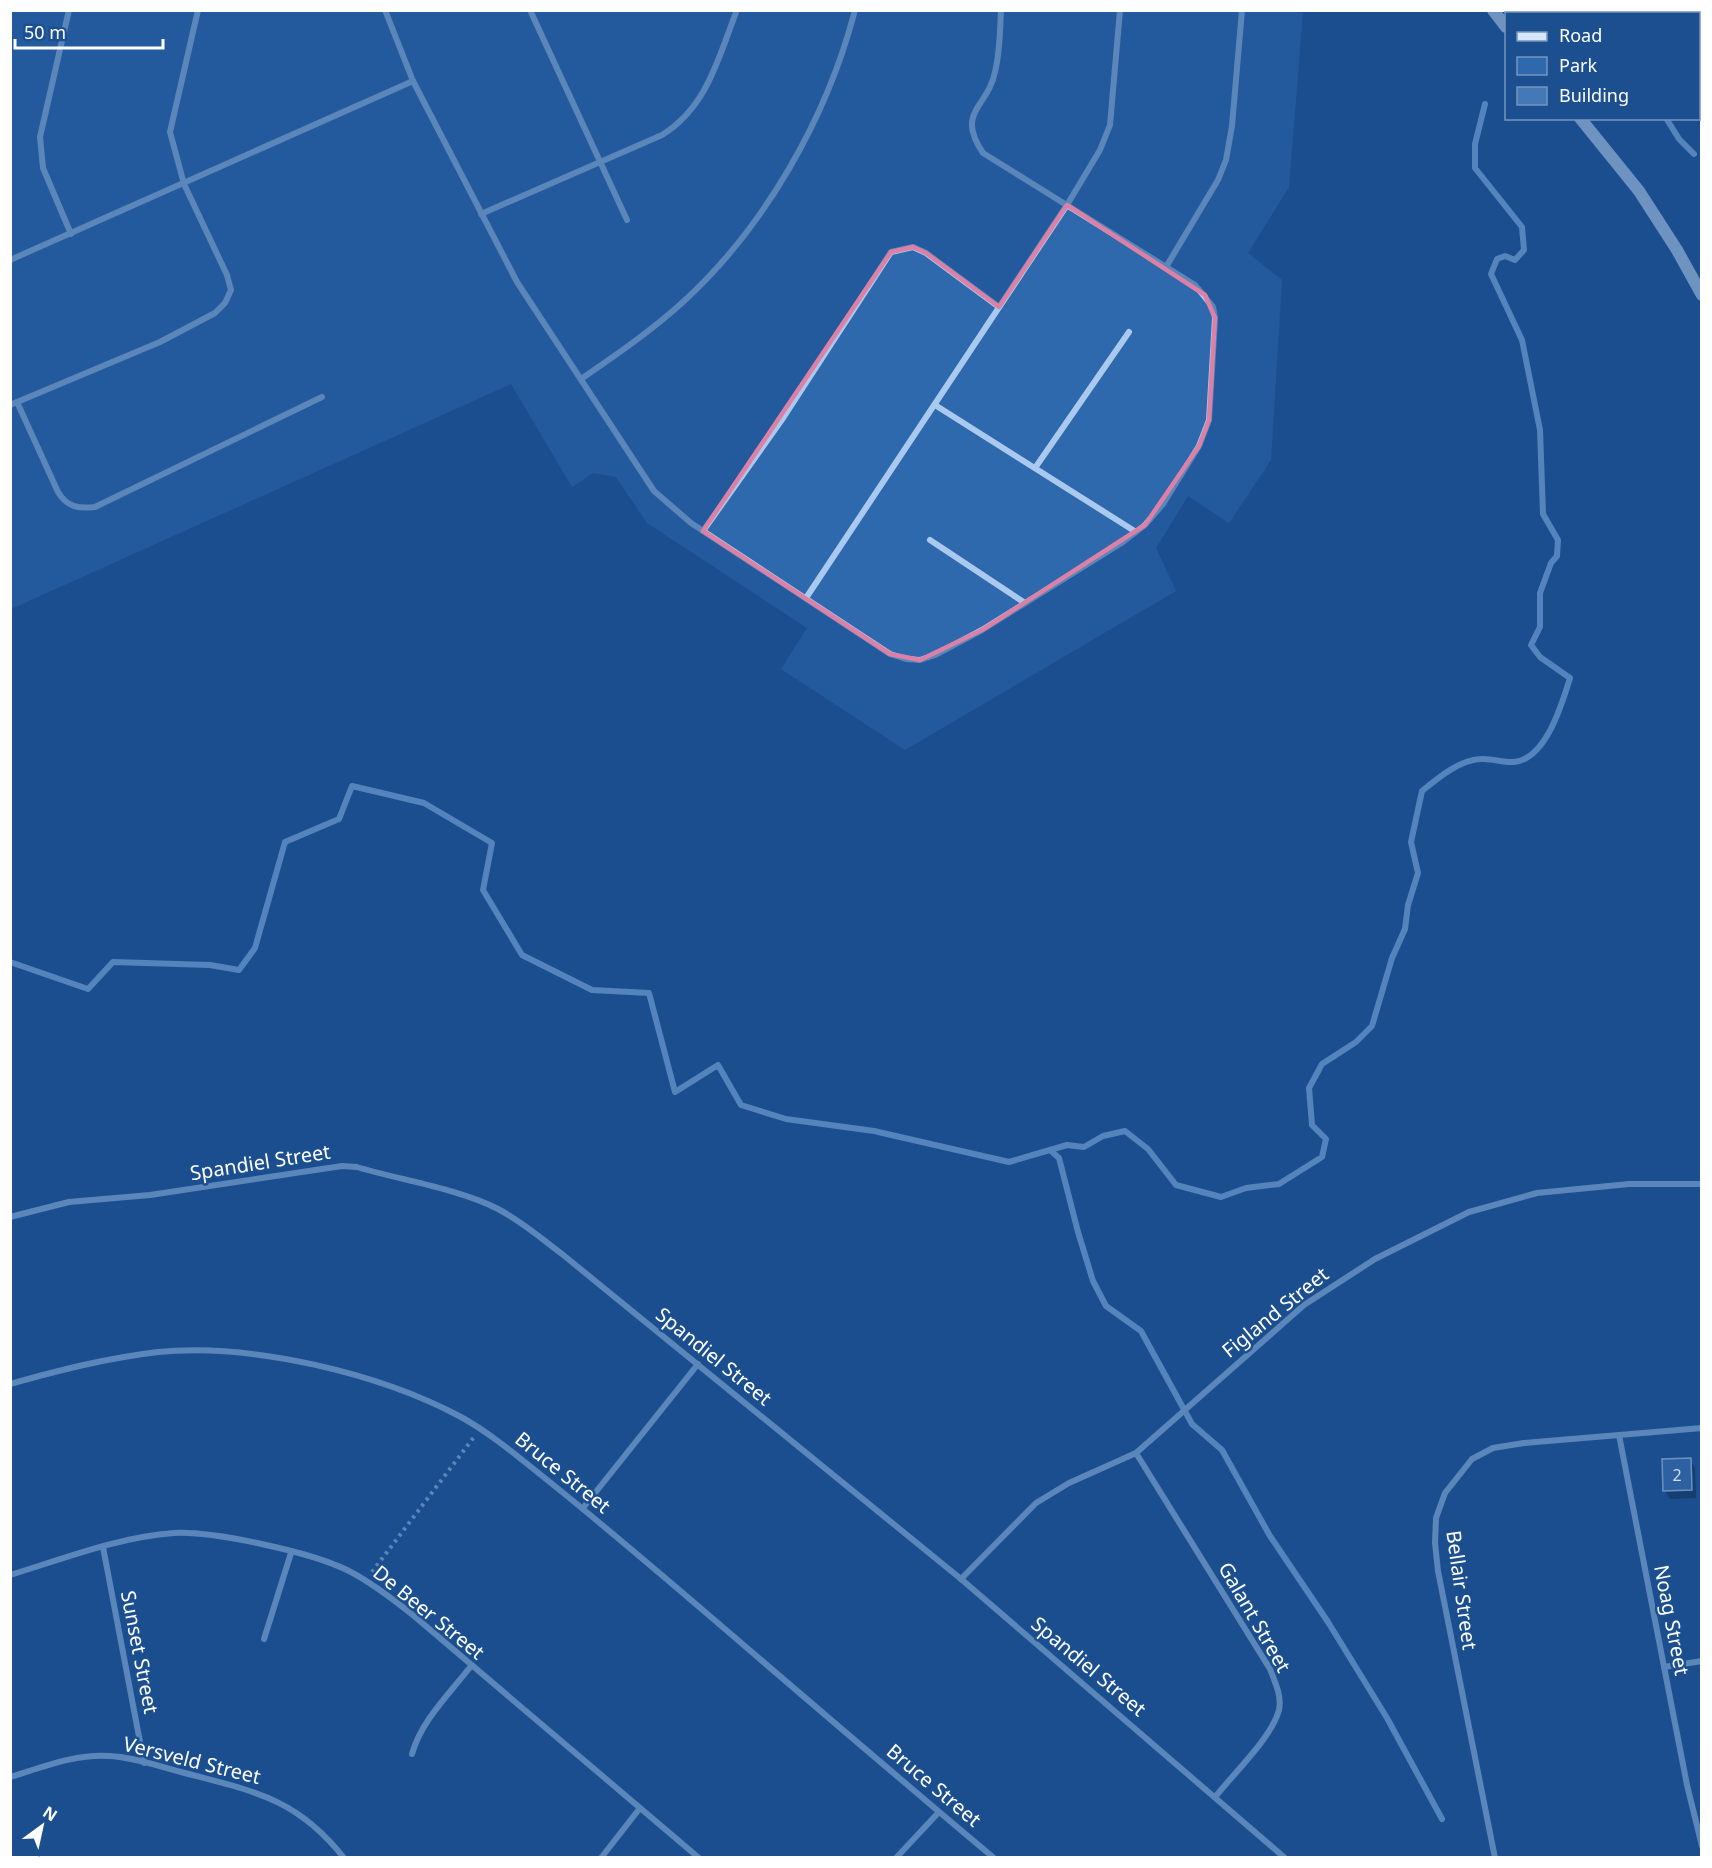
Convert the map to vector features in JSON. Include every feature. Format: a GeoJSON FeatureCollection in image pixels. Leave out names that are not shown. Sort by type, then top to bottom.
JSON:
{"type":"FeatureCollection","features":[{"type":"Feature","properties":{"kind":"street"},"geometry":{"type":"LineString","coordinates":[[69,10],[40,137],[43,168],[71,234]]}},
{"type":"Feature","properties":{"kind":"street"},"geometry":{"type":"LineString","coordinates":[[198,10],[170,132],[184,184],[231,290],[225,303],[215,313],[160,342],[14,403],[63,501],[81,509],[95,507],[322,397]]}},
{"type":"Feature","properties":{"kind":"street"},"geometry":{"type":"LineString","coordinates":[[385,10],[412,81],[517,282],[654,491],[703,531],[890,654],[920,660],[963,640],[1136,532],[1163,504],[1199,446],[1209,420],[1215,318],[1213,307],[1195,285],[983,153],[974,139],[972,114],[995,74],[1001,10]]}},
{"type":"Feature","properties":{"kind":"street"},"geometry":{"type":"LineString","coordinates":[[530,10],[627,220]]}},
{"type":"Feature","properties":{"kind":"street"},"geometry":{"type":"LineString","coordinates":[[481,214],[662,135],[686,119],[702,95],[737,10]]}},
{"type":"Feature","properties":{"kind":"street"},"geometry":{"type":"LineString","coordinates":[[580,379],[640,339],[684,301],[730,252],[773,192],[812,126],[845,50],[855,10]]}},
{"type":"Feature","properties":{"kind":"street"},"geometry":{"type":"LineString","coordinates":[[806,598],[1067,205],[1100,150],[1110,125],[1120,10]]}},
{"type":"Feature","properties":{"kind":"street"},"geometry":{"type":"LineString","coordinates":[[1166,267],[1218,180],[1226,160],[1232,126],[1242,10]]}},
{"type":"Feature","properties":{"kind":"street"},"geometry":{"type":"LineString","coordinates":[[1493,10],[1505,26]]}},
{"type":"Feature","properties":{"kind":"street"},"geometry":{"type":"LineString","coordinates":[[10,260],[412,81]]}},
{"type":"Feature","properties":{"kind":"street"},"geometry":{"type":"LineString","coordinates":[[1582,120],[1639,191],[1677,250],[1701,295]]}},
{"type":"Feature","properties":{"kind":"street"},"geometry":{"type":"LineString","coordinates":[[703,531],[781,421],[891,252],[914,247],[999,307]]}},
{"type":"Feature","properties":{"kind":"street"},"geometry":{"type":"LineString","coordinates":[[1035,468],[1129,332]]}},
{"type":"Feature","properties":{"kind":"street"},"geometry":{"type":"LineString","coordinates":[[934,405],[1136,532]]}},
{"type":"Feature","properties":{"kind":"street"},"geometry":{"type":"LineString","coordinates":[[930,540],[1025,603]]}},
{"type":"Feature","properties":{"kind":"street","name":"Spandiel Street"},"geometry":{"type":"LineString","coordinates":[[10,1217],[69,1202],[150,1195],[330,1167],[357,1167],[470,1197],[497,1209],[525,1225],[562,1254],[961,1579],[1286,1857]]}},
{"type":"Feature","properties":{"kind":"street","name":"Figland Street"},"geometry":{"type":"LineString","coordinates":[[961,1579],[1036,1503],[1136,1453],[1304,1305],[1375,1259],[1469,1212],[1537,1193],[1572,1188],[1666,1182],[1701,1184]]}},
{"type":"Feature","properties":{"kind":"street","name":"Bruce Street"},"geometry":{"type":"LineString","coordinates":[[10,1384],[92,1361],[161,1352],[221,1352],[298,1361],[354,1375],[406,1392],[461,1417],[583,1508],[994,1857]]}},
{"type":"Feature","properties":{"kind":"street"},"geometry":{"type":"LineString","coordinates":[[583,1508],[698,1364]]}},
{"type":"Feature","properties":{"kind":"street","name":"Bellair Street"},"geometry":{"type":"LineString","coordinates":[[1495,1857],[1438,1571],[1435,1543],[1436,1518],[1445,1494],[1472,1459],[1493,1448],[1701,1428]]}},
{"type":"Feature","properties":{"kind":"street","name":"Noag Street"},"geometry":{"type":"LineString","coordinates":[[1620,1435],[1701,1846]]}},
{"type":"Feature","properties":{"kind":"street","name":"Galant Street"},"geometry":{"type":"LineString","coordinates":[[1136,1453],[1270,1670],[1279,1694],[1279,1709],[1272,1727],[1216,1796]]}},
{"type":"Feature","properties":{"kind":"street","name":"De Beer Street"},"geometry":{"type":"LineString","coordinates":[[10,1575],[104,1547],[176,1533],[243,1540],[344,1568],[366,1580],[414,1616],[699,1857]]}},
{"type":"Feature","properties":{"kind":"street","name":"Sunset Street"},"geometry":{"type":"LineString","coordinates":[[104,1547],[144,1762]]}},
{"type":"Feature","properties":{"kind":"street"},"geometry":{"type":"LineString","coordinates":[[264,1639],[291,1553]]}},
{"type":"Feature","properties":{"kind":"street"},"geometry":{"type":"LineString","coordinates":[[1664,1667],[1701,1661]]}},
{"type":"Feature","properties":{"kind":"street"},"geometry":{"type":"LineString","coordinates":[[412,1754],[416,1740],[426,1725],[471,1666]]}},
{"type":"Feature","properties":{"kind":"street","name":"Versveld Street"},"geometry":{"type":"LineString","coordinates":[[10,1777],[72,1758],[110,1756],[144,1762],[262,1794],[299,1813],[329,1838],[344,1857]]}},
{"type":"Feature","properties":{"kind":"street"},"geometry":{"type":"LineString","coordinates":[[601,1857],[640,1808]]}},
{"type":"Feature","properties":{"kind":"street"},"geometry":{"type":"LineString","coordinates":[[896,1857],[939,1812]]}},
{"type":"Feature","properties":{"kind":"path"},"geometry":{"type":"LineString","coordinates":[[366,1580],[480,1429]]}},
{"type":"Feature","properties":{"kind":"highlighted area"},"geometry":{"type":"Polygon","coordinates":[[[1067,205],[1205,295],[1215,318],[1209,420],[1199,446],[1145,525],[982,630],[920,660],[890,654],[703,531],[891,252],[913,247],[926,253],[999,307],[1067,205]]]}},
{"type":"Feature","properties":{"kind":"green space"},"geometry":{"type":"Polygon","coordinates":[[[10,11],[1303,11],[1289,187],[1248,253],[1282,280],[1271,460],[1229,523],[1188,496],[1156,548],[1176,591],[905,750],[781,669],[807,628],[647,523],[616,477],[593,473],[572,487],[511,384],[11,609],[10,11]]]}},
{"type":"Feature","properties":{"kind":"building"},"geometry":{"type":"Polygon","coordinates":[[[1691,1458],[1692,1490],[1663,1491],[1662,1459],[1691,1458]]]}},
{"type":"Feature","properties":{"kind":"waterway"},"geometry":{"type":"LineString","coordinates":[[10,962],[88,989],[113,962],[210,965],[239,970],[255,948],[285,842],[339,819],[352,786],[424,803],[492,843],[483,890],[522,955],[592,990],[649,993],[675,1092],[718,1065],[741,1105],[786,1119],[874,1131],[1009,1162],[1067,1145],[1084,1147],[1103,1136],[1125,1131],[1148,1149],[1176,1185],[1221,1197],[1246,1188],[1279,1184],[1322,1157],[1326,1139],[1312,1125],[1309,1088],[1322,1064],[1356,1042],[1372,1026],[1392,958],[1405,929],[1408,905],[1418,873],[1411,842],[1422,791],[1449,771],[1473,760],[1514,762],[1525,759],[1544,741],[1551,729],[1570,678],[1540,657],[1531,645],[1540,627],[1540,593],[1551,563],[1557,556],[1558,540],[1543,514],[1540,430],[1522,340],[1491,274],[1497,259],[1505,256],[1515,260],[1524,250],[1522,227],[1475,168],[1475,144],[1485,104]]}},
{"type":"Feature","properties":{"kind":"waterway"},"geometry":{"type":"LineString","coordinates":[[1667,120],[1679,139],[1694,154]]}},
{"type":"Feature","properties":{"kind":"waterway"},"geometry":{"type":"LineString","coordinates":[[1050,1150],[1059,1158],[1093,1281],[1106,1306],[1141,1331],[1192,1424],[1222,1450],[1270,1536],[1328,1622],[1387,1718],[1442,1819]]}}]}
